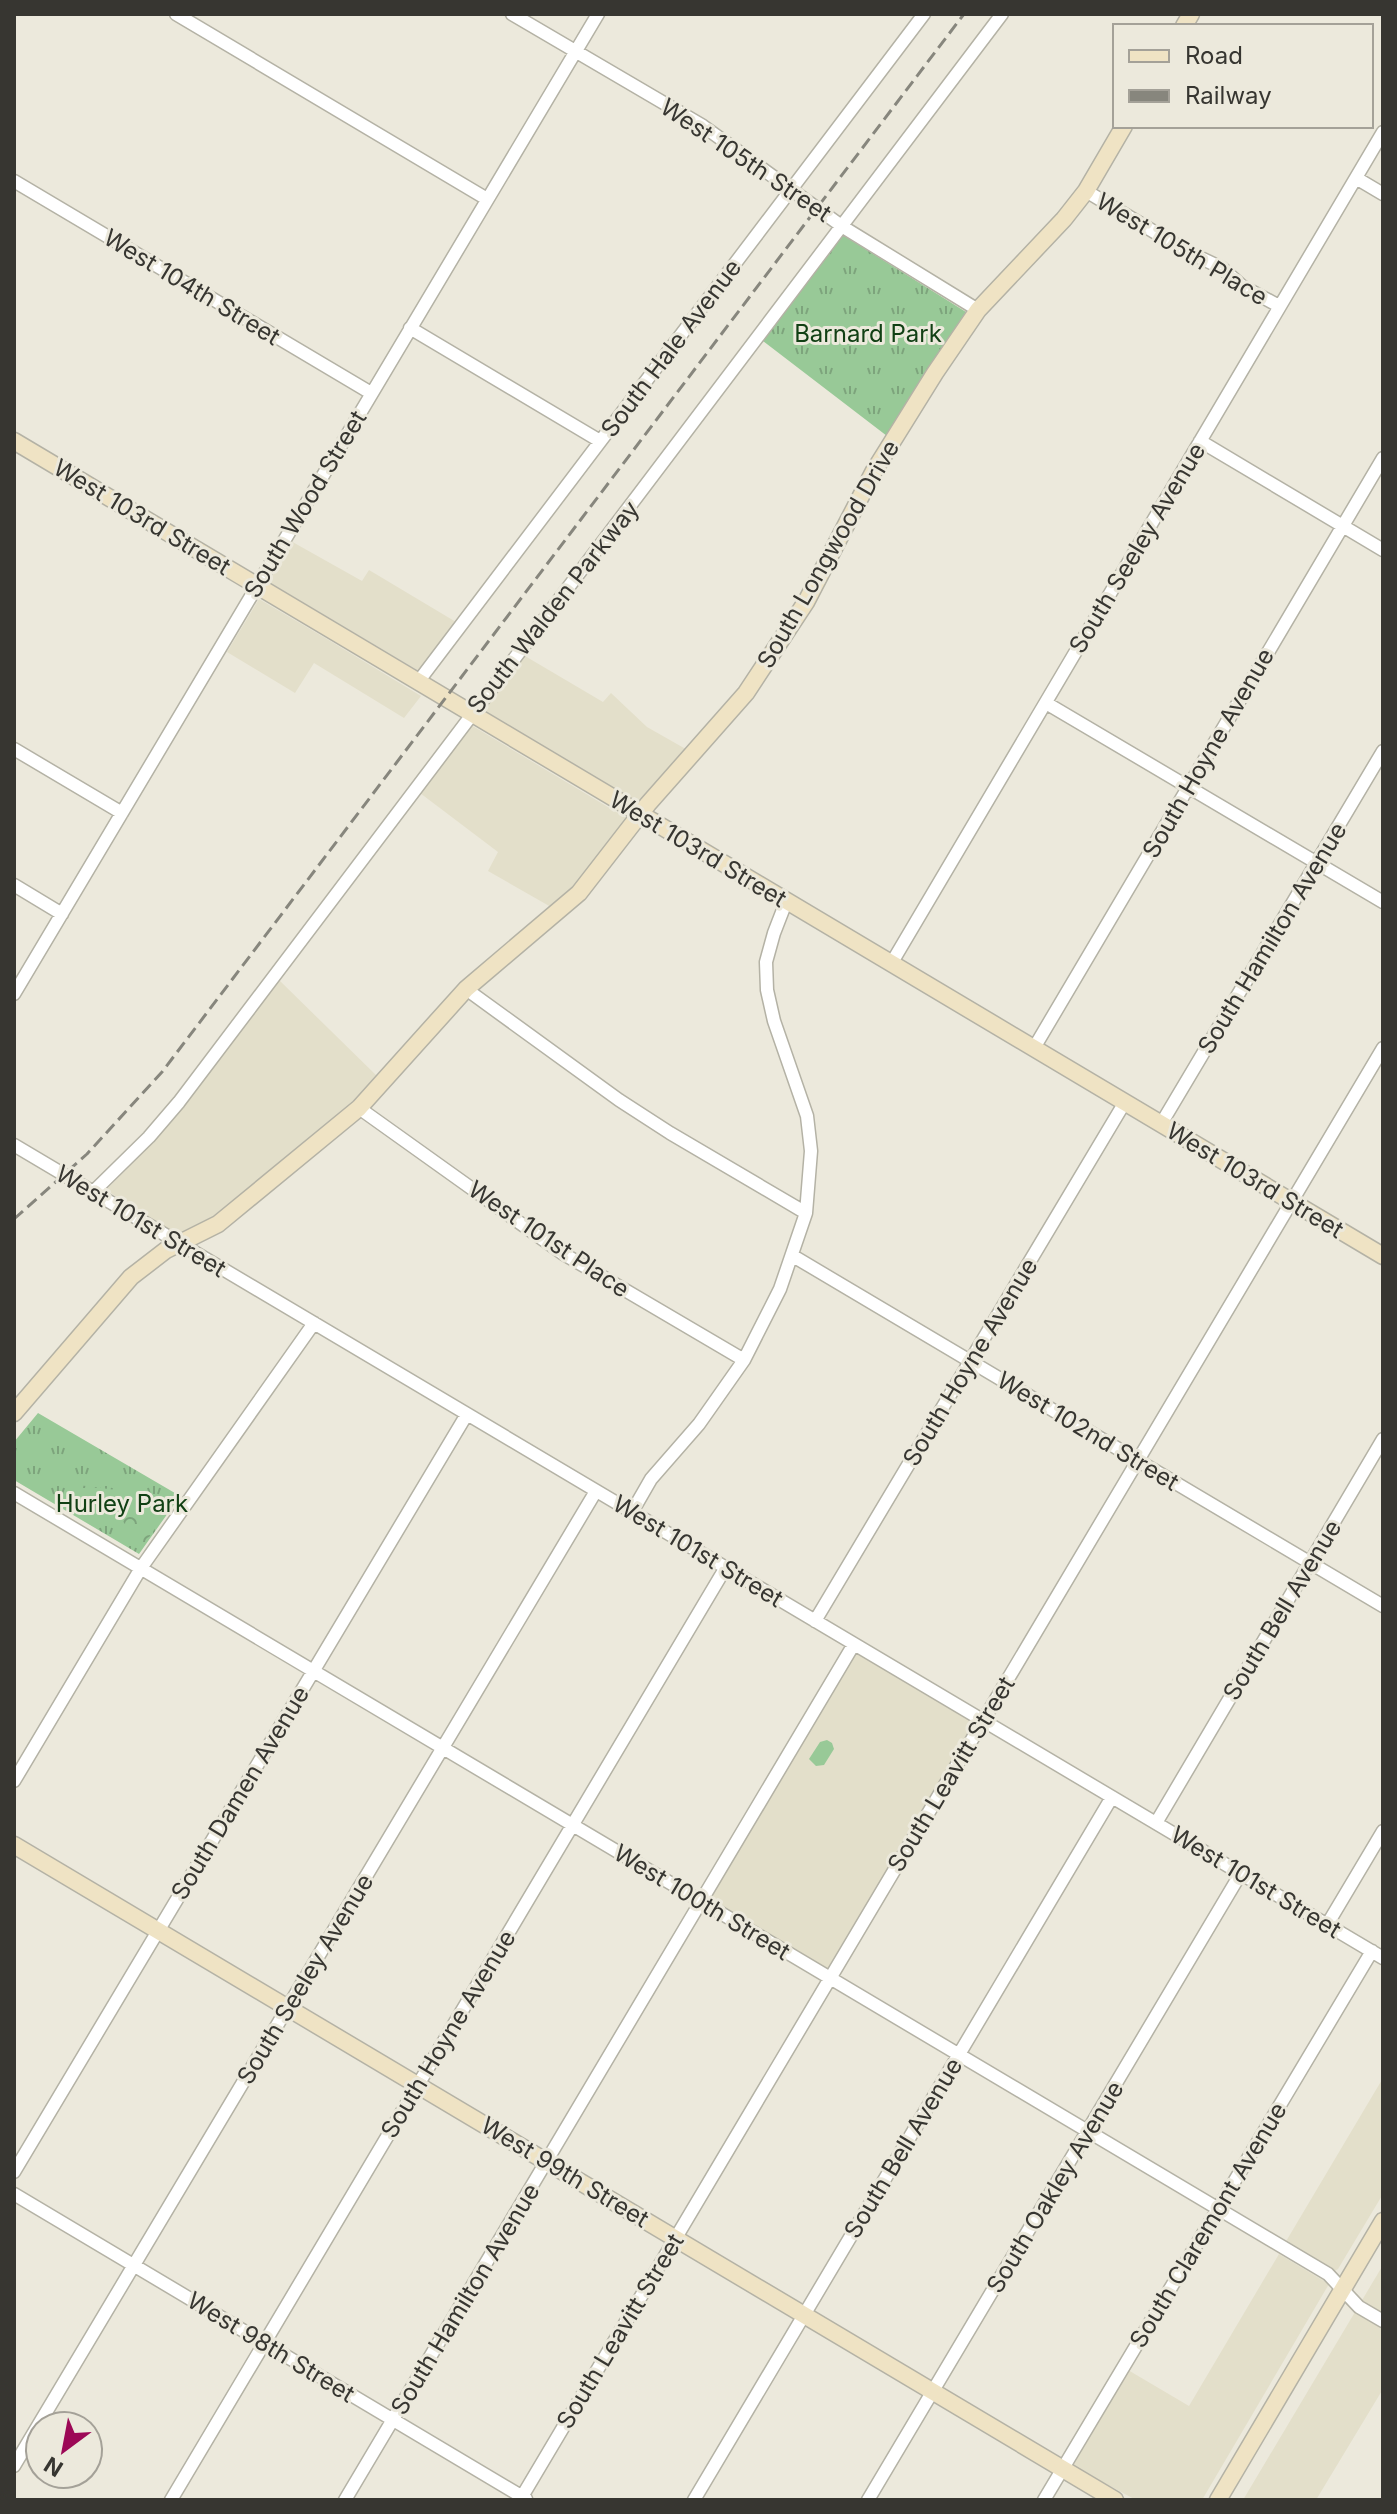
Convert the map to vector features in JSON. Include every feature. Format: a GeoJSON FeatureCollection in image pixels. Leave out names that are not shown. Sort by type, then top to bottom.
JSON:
{"type":"FeatureCollection","features":[{"type":"Feature","properties":{"kind":"street"},"geometry":{"type":"LineString","coordinates":[[176,14],[487,199]]}},
{"type":"Feature","properties":{"kind":"street","name":"West 105th Street"},"geometry":{"type":"LineString","coordinates":[[512,14],[703,126],[843,227],[978,310]]}},
{"type":"Feature","properties":{"kind":"street","name":"South Wood Street"},"geometry":{"type":"LineString","coordinates":[[14,994],[598,14]]}},
{"type":"Feature","properties":{"kind":"street","name":"South Hale Avenue"},"geometry":{"type":"LineString","coordinates":[[418,682],[924,14]]}},
{"type":"Feature","properties":{"kind":"street","name":"South Walden Parkway"},"geometry":{"type":"LineString","coordinates":[[93,1192],[149,1137],[179,1102],[1002,14]]}},
{"type":"Feature","properties":{"kind":"street","name":"South Longwood Drive"},"geometry":{"type":"LineString","coordinates":[[14,1413],[131,1277],[166,1250],[218,1224],[359,1108],[466,989],[579,893],[639,815],[720,725],[767,661],[822,573],[874,471],[978,310],[1045,241],[1086,191],[1123,128]]}},
{"type":"Feature","properties":{"kind":"street","name":"South Seeley Avenue"},"geometry":{"type":"LineString","coordinates":[[891,964],[1383,132]]}},
{"type":"Feature","properties":{"kind":"street"},"geometry":{"type":"LineString","coordinates":[[1356,178],[1383,194]]}},
{"type":"Feature","properties":{"kind":"street","name":"West 104th Street"},"geometry":{"type":"LineString","coordinates":[[14,181],[371,393]]}},
{"type":"Feature","properties":{"kind":"street","name":"West 105th Place"},"geometry":{"type":"LineString","coordinates":[[1086,191],[1186,251],[1222,268],[1242,286],[1279,306]]}},
{"type":"Feature","properties":{"kind":"street"},"geometry":{"type":"LineString","coordinates":[[410,328],[600,441]]}},
{"type":"Feature","properties":{"kind":"street","name":"West 103rd Street"},"geometry":{"type":"LineString","coordinates":[[14,441],[1383,1256]]}},
{"type":"Feature","properties":{"kind":"street"},"geometry":{"type":"LineString","coordinates":[[1200,441],[1383,550]]}},
{"type":"Feature","properties":{"kind":"street","name":"South Hoyne Avenue"},"geometry":{"type":"LineString","coordinates":[[1034,1048],[1383,458]]}},
{"type":"Feature","properties":{"kind":"street"},"geometry":{"type":"LineString","coordinates":[[1046,703],[1383,902]]}},
{"type":"Feature","properties":{"kind":"street"},"geometry":{"type":"LineString","coordinates":[[14,749],[122,813]]}},
{"type":"Feature","properties":{"kind":"street","name":"South Hamilton Avenue"},"geometry":{"type":"LineString","coordinates":[[1161,1124],[1383,751]]}},
{"type":"Feature","properties":{"kind":"street"},"geometry":{"type":"LineString","coordinates":[[14,885],[62,914]]}},
{"type":"Feature","properties":{"kind":"street"},"geometry":{"type":"LineString","coordinates":[[632,1512],[651,1479],[706,1416],[744,1360],[793,1256],[806,1213],[811,1151],[807,1116],[774,1021],[767,990],[766,962],[786,902]]}},
{"type":"Feature","properties":{"kind":"street"},"geometry":{"type":"LineString","coordinates":[[466,989],[644,1117],[806,1213]]}},
{"type":"Feature","properties":{"kind":"street","name":"South Leavitt Street"},"geometry":{"type":"LineString","coordinates":[[523,2499],[1383,1048]]}},
{"type":"Feature","properties":{"kind":"street","name":"South Hoyne Avenue"},"geometry":{"type":"LineString","coordinates":[[815,1621],[1125,1102]]}},
{"type":"Feature","properties":{"kind":"street","name":"West 101st Place"},"geometry":{"type":"LineString","coordinates":[[359,1108],[562,1253],[744,1360]]}},
{"type":"Feature","properties":{"kind":"street","name":"West 101st Street"},"geometry":{"type":"LineString","coordinates":[[14,1145],[1378,1954]]}},
{"type":"Feature","properties":{"kind":"street","name":"West 102nd Street"},"geometry":{"type":"LineString","coordinates":[[793,1256],[1383,1606]]}},
{"type":"Feature","properties":{"kind":"street"},"geometry":{"type":"LineString","coordinates":[[14,1781],[141,1568],[314,1323]]}},
{"type":"Feature","properties":{"kind":"street","name":"South Damen Avenue"},"geometry":{"type":"LineString","coordinates":[[14,2172],[467,1414]]}},
{"type":"Feature","properties":{"kind":"street","name":"South Bell Avenue"},"geometry":{"type":"LineString","coordinates":[[1156,1823],[1383,1439]]}},
{"type":"Feature","properties":{"kind":"street","name":"South Seeley Avenue"},"geometry":{"type":"LineString","coordinates":[[14,2466],[596,1491]]}},
{"type":"Feature","properties":{"kind":"street","name":"West 100th Street"},"geometry":{"type":"LineString","coordinates":[[14,1493],[1328,2274],[1359,2307],[1383,2321]]}},
{"type":"Feature","properties":{"kind":"street","name":"South Hoyne Avenue"},"geometry":{"type":"LineString","coordinates":[[171,2500],[726,1567]]}},
{"type":"Feature","properties":{"kind":"street","name":"South Hamilton Avenue"},"geometry":{"type":"LineString","coordinates":[[345,2500],[854,1644]]}},
{"type":"Feature","properties":{"kind":"street","name":"South Bell Avenue"},"geometry":{"type":"LineString","coordinates":[[694,2500],[1112,1797]]}},
{"type":"Feature","properties":{"kind":"street"},"geometry":{"type":"LineString","coordinates":[[1327,1925],[1383,1831]]}},
{"type":"Feature","properties":{"kind":"street","name":"West 99th Street"},"geometry":{"type":"LineString","coordinates":[[14,1845],[1115,2500]]}},
{"type":"Feature","properties":{"kind":"street","name":"South Oakley Avenue"},"geometry":{"type":"LineString","coordinates":[[868,2500],[1241,1873]]}},
{"type":"Feature","properties":{"kind":"street","name":"South Claremont Avenue"},"geometry":{"type":"LineString","coordinates":[[1044,2500],[1218,2209],[1378,1954]]}},
{"type":"Feature","properties":{"kind":"street","name":"West 98th Street"},"geometry":{"type":"LineString","coordinates":[[14,2194],[523,2499]]}},
{"type":"Feature","properties":{"kind":"street"},"geometry":{"type":"LineString","coordinates":[[1218,2500],[1383,2221]]}},
{"type":"Feature","properties":{"kind":"shaded area"},"geometry":{"type":"Polygon","coordinates":[[[289,540],[362,581],[369,570],[456,622],[419,671],[265,580],[289,540]]]}},
{"type":"Feature","properties":{"kind":"shaded area"},"geometry":{"type":"Polygon","coordinates":[[[259,599],[421,696],[404,718],[314,663],[295,693],[227,652],[259,599]]]}},
{"type":"Feature","properties":{"kind":"shaded area"},"geometry":{"type":"Polygon","coordinates":[[[525,656],[603,702],[611,693],[647,727],[691,752],[643,807],[482,711],[525,656]]]}},
{"type":"Feature","properties":{"kind":"shaded area"},"geometry":{"type":"Polygon","coordinates":[[[471,725],[628,819],[575,888],[551,907],[488,871],[498,852],[420,793],[471,725]]]}},
{"type":"Feature","properties":{"kind":"shaded area"},"geometry":{"type":"Polygon","coordinates":[[[279,980],[379,1078],[361,1097],[216,1216],[178,1235],[106,1190],[179,1111],[279,980]]]}},
{"type":"Feature","properties":{"kind":"shaded area"},"geometry":{"type":"Polygon","coordinates":[[[857,1652],[975,1723],[827,1971],[709,1901],[857,1652]]]}},
{"type":"Feature","properties":{"kind":"shaded area"},"geometry":{"type":"Polygon","coordinates":[[[1383,2078],[1383,2194],[1338,2269],[1333,2272],[1285,2243],[1383,2078]]]}},
{"type":"Feature","properties":{"kind":"shaded area"},"geometry":{"type":"Polygon","coordinates":[[[1279,2254],[1329,2284],[1202,2500],[1136,2500],[1073,2466],[1128,2370],[1189,2406],[1279,2254]]]}},
{"type":"Feature","properties":{"kind":"shaded area"},"geometry":{"type":"Polygon","coordinates":[[[1383,2265],[1383,2389],[1316,2500],[1243,2500],[1383,2265]]]}},
{"type":"Feature","properties":{"kind":"green space","name":"Barnard Park"},"geometry":{"type":"Polygon","coordinates":[[[843,235],[966,312],[887,436],[763,341],[843,235]]]}},
{"type":"Feature","properties":{"kind":"green space","name":"Hurley Park"},"geometry":{"type":"Polygon","coordinates":[[[38,1413],[180,1496],[139,1554],[14,1480],[14,1442],[38,1413]]]}},
{"type":"Feature","properties":{"kind":"green space"},"geometry":{"type":"Polygon","coordinates":[[[71,1484],[177,1498],[139,1551],[131,1532],[115,1511],[105,1513],[79,1503],[62,1504],[65,1490],[71,1484]]]}},
{"type":"Feature","properties":{"kind":"green space"},"geometry":{"type":"Polygon","coordinates":[[[827,1740],[834,1749],[824,1765],[816,1766],[809,1759],[820,1742],[827,1740]]]}},
{"type":"Feature","properties":{"kind":"railway"},"geometry":{"type":"LineString","coordinates":[[14,1219],[87,1154],[162,1072],[964,14]]}}]}
